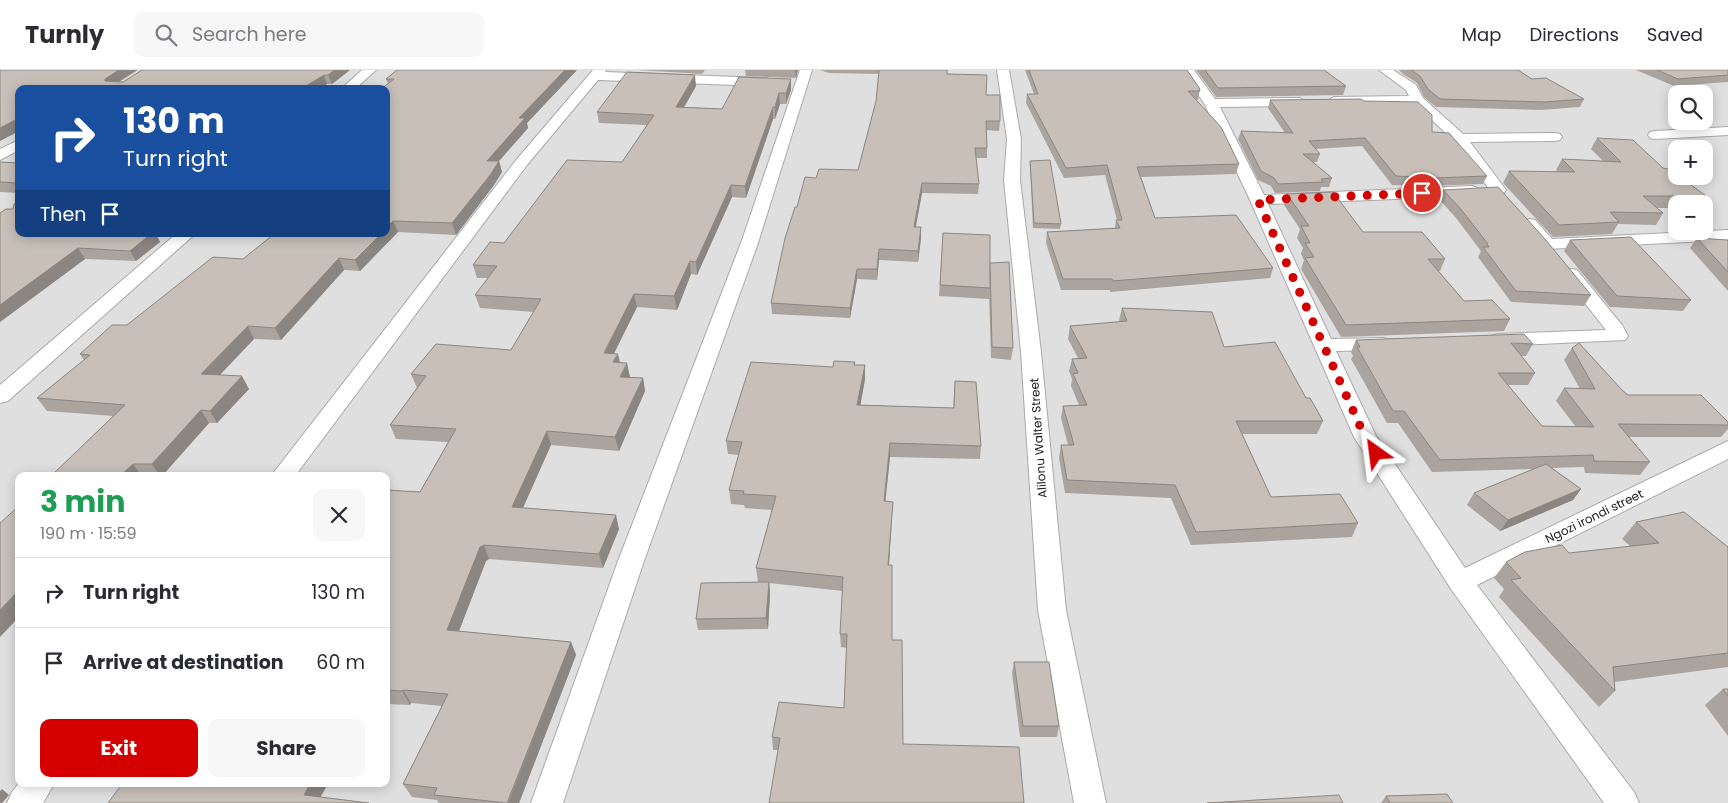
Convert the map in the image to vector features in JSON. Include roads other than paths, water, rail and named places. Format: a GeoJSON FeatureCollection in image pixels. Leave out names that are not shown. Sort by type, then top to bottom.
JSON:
{"type":"FeatureCollection","features":[{"type":"Feature","properties":{"kind":"street"},"geometry":{"type":"LineString","coordinates":[[352,85],[370,70]]}},
{"type":"Feature","properties":{"kind":"street","name":"Alilonu Walter Street"},"geometry":{"type":"LineString","coordinates":[[1003,70],[1014,139],[1012,180],[1031,352],[1052,610],[1090,803]]}},
{"type":"Feature","properties":{"kind":"street"},"geometry":{"type":"LineString","coordinates":[[1187,70],[1211,103],[1258,200],[1365,437],[1460,582],[1623,803]]}},
{"type":"Feature","properties":{"kind":"street"},"geometry":{"type":"LineString","coordinates":[[1385,70],[1411,88],[1418,100],[1459,138],[1498,190],[1547,244],[1615,329],[1618,336],[1481,341]]}},
{"type":"Feature","properties":{"kind":"street"},"geometry":{"type":"LineString","coordinates":[[286,472],[522,162],[598,73],[796,80],[747,250],[702,376],[640,536],[547,803]]}},
{"type":"Feature","properties":{"kind":"street"},"geometry":{"type":"LineString","coordinates":[[1211,103],[1418,100]]}},
{"type":"Feature","properties":{"kind":"street"},"geometry":{"type":"LineString","coordinates":[[1656,135],[1728,131]]}},
{"type":"Feature","properties":{"kind":"street"},"geometry":{"type":"LineString","coordinates":[[1459,138],[1555,137]]}},
{"type":"Feature","properties":{"kind":"street"},"geometry":{"type":"LineString","coordinates":[[0,155],[15,146]]}},
{"type":"Feature","properties":{"kind":"street"},"geometry":{"type":"LineString","coordinates":[[1258,200],[1498,190]]}},
{"type":"Feature","properties":{"kind":"street"},"geometry":{"type":"LineString","coordinates":[[1547,244],[1728,235]]}},
{"type":"Feature","properties":{"kind":"street"},"geometry":{"type":"LineString","coordinates":[[4,389],[182,237]]}},
{"type":"Feature","properties":{"kind":"street"},"geometry":{"type":"LineString","coordinates":[[1323,345],[1402,343]]}},
{"type":"Feature","properties":{"kind":"street","name":"Ngozi irondi street"},"geometry":{"type":"LineString","coordinates":[[1460,582],[1728,449]]}},
{"type":"Feature","properties":{"kind":"street"},"geometry":{"type":"LineString","coordinates":[[23,803],[36,787]]}}]}
